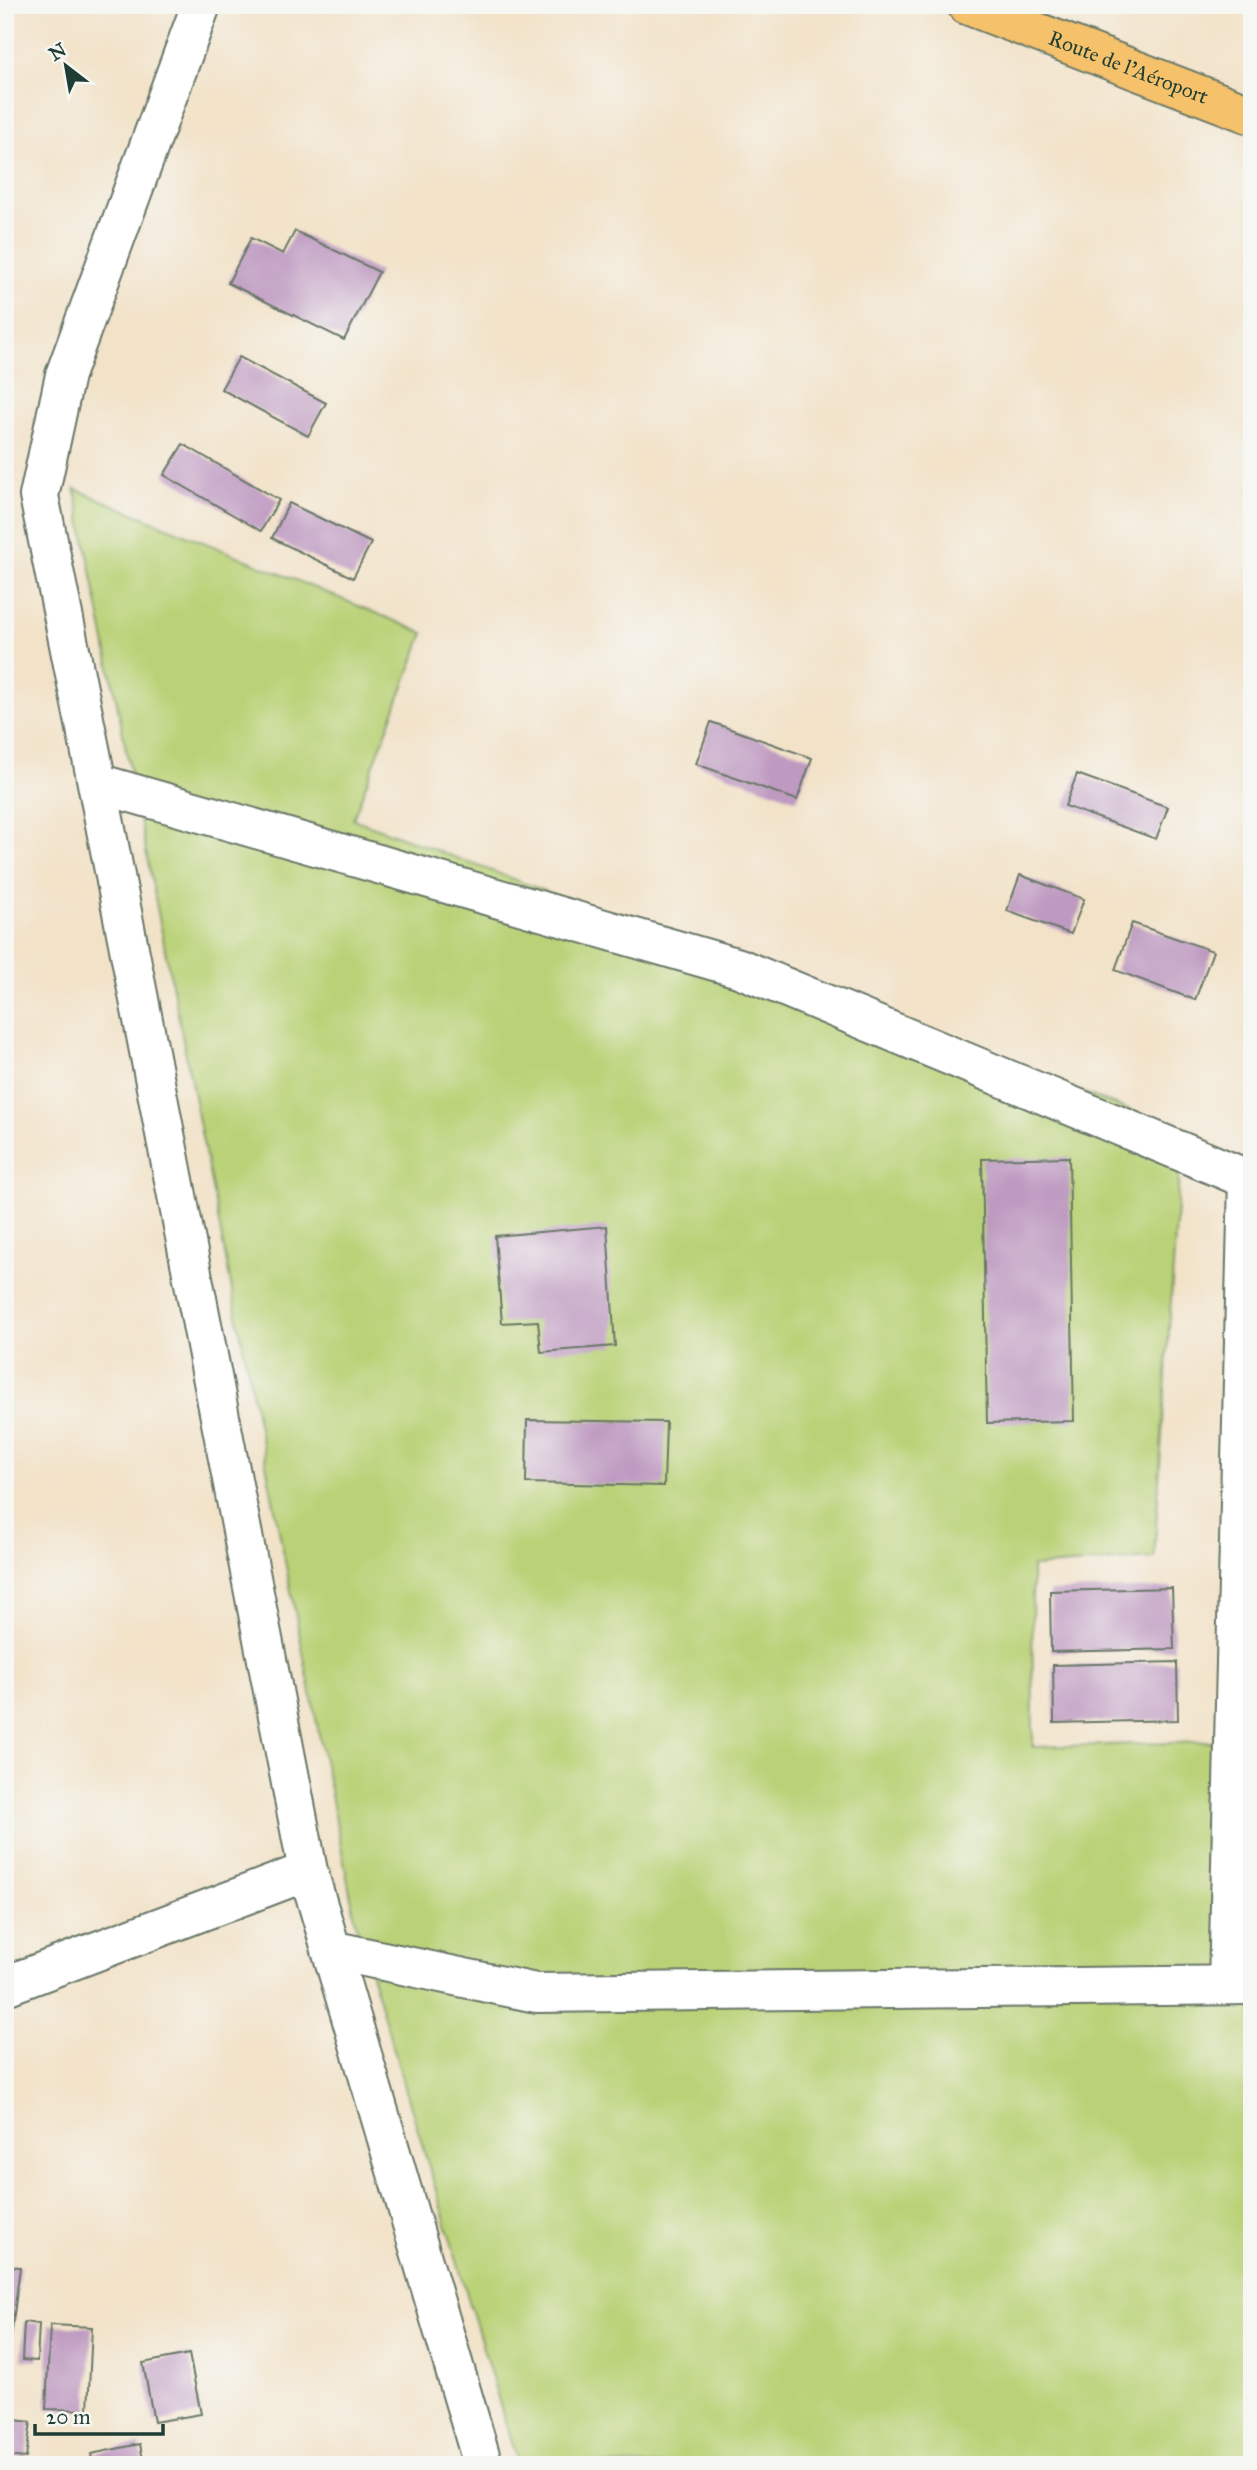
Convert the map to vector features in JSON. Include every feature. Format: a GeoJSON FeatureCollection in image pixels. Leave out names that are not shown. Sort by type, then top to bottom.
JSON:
{"type":"FeatureCollection","features":[{"type":"Feature","properties":{"kind":"main road","name":"Route de l'Aéroport"},"geometry":{"type":"LineString","coordinates":[[967,5],[1252,115]]}},
{"type":"Feature","properties":{"kind":"street"},"geometry":{"type":"LineString","coordinates":[[201,5],[65,375],[39,496],[308,1871],[483,2465]]}},
{"type":"Feature","properties":{"kind":"street"},"geometry":{"type":"LineString","coordinates":[[97,783],[739,968],[1250,1180],[1240,1985],[536,1993],[331,1950]]}},
{"type":"Feature","properties":{"kind":"street"},"geometry":{"type":"LineString","coordinates":[[5,1986],[308,1871]]}},
{"type":"Feature","properties":{"kind":"green space"},"geometry":{"type":"Polygon","coordinates":[[[75,489],[424,633],[353,819],[1182,1130],[1154,1558],[1032,1567],[1033,1747],[1242,1741],[1239,1951],[1252,1951],[1252,2465],[518,2465],[356,1923],[75,489]]]}},
{"type":"Feature","properties":{"kind":"building"},"geometry":{"type":"Polygon","coordinates":[[[295,231],[379,272],[344,340],[228,283],[251,238],[283,254],[295,231]]]}},
{"type":"Feature","properties":{"kind":"building"},"geometry":{"type":"Polygon","coordinates":[[[239,357],[326,403],[308,436],[221,389],[239,357]]]}},
{"type":"Feature","properties":{"kind":"building"},"geometry":{"type":"Polygon","coordinates":[[[183,444],[279,500],[261,531],[164,475],[183,444]]]}},
{"type":"Feature","properties":{"kind":"building"},"geometry":{"type":"Polygon","coordinates":[[[289,503],[371,543],[353,578],[272,538],[289,503]]]}},
{"type":"Feature","properties":{"kind":"building"},"geometry":{"type":"Polygon","coordinates":[[[711,722],[812,758],[797,800],[696,764],[711,722]]]}},
{"type":"Feature","properties":{"kind":"building"},"geometry":{"type":"Polygon","coordinates":[[[1077,774],[1168,807],[1156,839],[1065,806],[1077,774]]]}},
{"type":"Feature","properties":{"kind":"building"},"geometry":{"type":"Polygon","coordinates":[[[1020,875],[1084,899],[1071,934],[1007,911],[1020,875]]]}},
{"type":"Feature","properties":{"kind":"building"},"geometry":{"type":"Polygon","coordinates":[[[1132,923],[1213,951],[1195,1000],[1115,970],[1132,923]]]}},
{"type":"Feature","properties":{"kind":"building"},"geometry":{"type":"Polygon","coordinates":[[[1069,1157],[1074,1421],[987,1423],[982,1159],[1069,1157]]]}},
{"type":"Feature","properties":{"kind":"building"},"geometry":{"type":"Polygon","coordinates":[[[607,1226],[615,1346],[541,1352],[538,1321],[502,1323],[495,1236],[607,1226]]]}},
{"type":"Feature","properties":{"kind":"building"},"geometry":{"type":"Polygon","coordinates":[[[527,1420],[666,1422],[664,1486],[526,1483],[527,1420]]]}},
{"type":"Feature","properties":{"kind":"building"},"geometry":{"type":"Polygon","coordinates":[[[1172,1588],[1174,1649],[1051,1652],[1050,1591],[1172,1588]]]}},
{"type":"Feature","properties":{"kind":"building"},"geometry":{"type":"Polygon","coordinates":[[[1177,1662],[1178,1720],[1054,1723],[1053,1665],[1177,1662]]]}},
{"type":"Feature","properties":{"kind":"building"},"geometry":{"type":"Polygon","coordinates":[[[5,2266],[20,2267],[7,2369],[5,2369],[5,2266]]]}},
{"type":"Feature","properties":{"kind":"building"},"geometry":{"type":"Polygon","coordinates":[[[24,2322],[39,2324],[37,2361],[22,2360],[24,2322]]]}},
{"type":"Feature","properties":{"kind":"building"},"geometry":{"type":"Polygon","coordinates":[[[50,2325],[92,2327],[88,2410],[46,2409],[50,2325]]]}},
{"type":"Feature","properties":{"kind":"building"},"geometry":{"type":"Polygon","coordinates":[[[189,2354],[201,2414],[154,2422],[143,2363],[189,2354]]]}},
{"type":"Feature","properties":{"kind":"building"},"geometry":{"type":"Polygon","coordinates":[[[5,2419],[31,2422],[26,2458],[5,2456],[5,2419]]]}},
{"type":"Feature","properties":{"kind":"building"},"geometry":{"type":"Polygon","coordinates":[[[140,2444],[144,2465],[93,2465],[91,2454],[140,2444]]]}}]}
